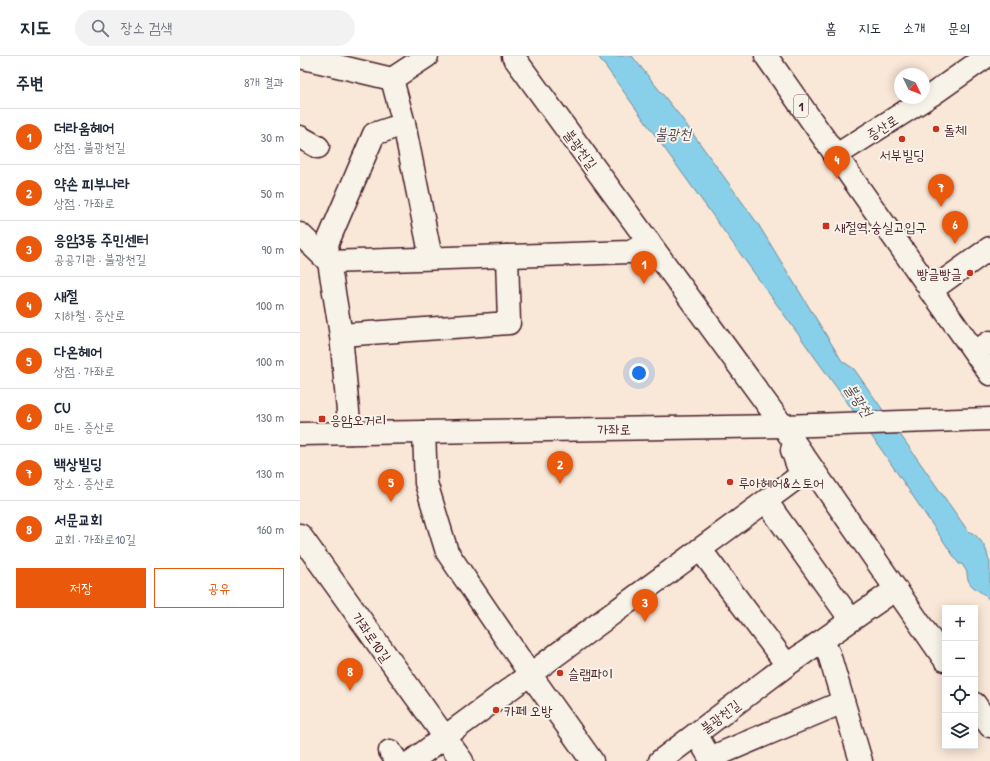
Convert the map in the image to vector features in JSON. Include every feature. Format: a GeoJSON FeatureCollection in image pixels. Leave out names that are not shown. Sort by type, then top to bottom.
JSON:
{"type":"FeatureCollection","features":[{"type":"Feature","properties":{"kind":"street","name":"불광천길"},"geometry":{"type":"LineString","coordinates":[[513,56],[648,242],[793,426],[896,589],[942,656]]}},
{"type":"Feature","properties":{"kind":"street","name":"1"},"geometry":{"type":"LineString","coordinates":[[766,56],[930,291],[982,347],[990,374]]}},
{"type":"Feature","properties":{"kind":"street"},"geometry":{"type":"LineString","coordinates":[[300,57],[392,79]]}},
{"type":"Feature","properties":{"kind":"street","name":"증산로"},"geometry":{"type":"LineString","coordinates":[[835,156],[933,94],[984,57]]}},
{"type":"Feature","properties":{"kind":"street"},"geometry":{"type":"LineString","coordinates":[[392,79],[418,58]]}},
{"type":"Feature","properties":{"kind":"street"},"geometry":{"type":"LineString","coordinates":[[392,79],[404,124],[431,258]]}},
{"type":"Feature","properties":{"kind":"street"},"geometry":{"type":"LineString","coordinates":[[350,433],[340,334],[328,262],[327,244],[374,134],[404,124]]}},
{"type":"Feature","properties":{"kind":"street"},"geometry":{"type":"LineString","coordinates":[[300,234],[328,262],[630,252],[648,242]]}},
{"type":"Feature","properties":{"kind":"street"},"geometry":{"type":"LineString","coordinates":[[930,291],[990,248]]}},
{"type":"Feature","properties":{"kind":"street"},"geometry":{"type":"LineString","coordinates":[[340,334],[509,323],[507,256]]}},
{"type":"Feature","properties":{"kind":"street","name":"가좌로"},"geometry":{"type":"LineString","coordinates":[[300,434],[793,426],[990,420]]}},
{"type":"Feature","properties":{"kind":"street","name":"불광천길"},"geometry":{"type":"LineString","coordinates":[[530,674],[801,475],[793,426]]}},
{"type":"Feature","properties":{"kind":"street"},"geometry":{"type":"LineString","coordinates":[[424,432],[426,483],[447,552],[530,674],[592,761]]}},
{"type":"Feature","properties":{"kind":"street"},"geometry":{"type":"LineString","coordinates":[[766,501],[851,620]]}},
{"type":"Feature","properties":{"kind":"street","name":"가좌로10길"},"geometry":{"type":"LineString","coordinates":[[300,535],[444,738],[462,761]]}},
{"type":"Feature","properties":{"kind":"street"},"geometry":{"type":"LineString","coordinates":[[700,549],[787,665]]}},
{"type":"Feature","properties":{"kind":"street","name":"불광천길"},"geometry":{"type":"LineString","coordinates":[[844,702],[710,758],[696,734],[787,665],[896,589]]}},
{"type":"Feature","properties":{"kind":"street"},"geometry":{"type":"LineString","coordinates":[[823,640],[829,654],[861,761]]}},
{"type":"Feature","properties":{"kind":"street"},"geometry":{"type":"LineString","coordinates":[[412,761],[530,674]]}},
{"type":"Feature","properties":{"kind":"street"},"geometry":{"type":"LineString","coordinates":[[978,708],[990,726]]}},
{"type":"Feature","properties":{"kind":"street"},"geometry":{"type":"LineString","coordinates":[[660,761],[696,734]]}},
{"type":"Feature","properties":{"kind":"water","name":"불광천"},"geometry":{"type":"Polygon","coordinates":[[[598,56],[632,56],[680,116],[758,224],[842,361],[854,369],[968,531],[976,536],[983,544],[990,562],[990,601],[969,582],[967,572],[962,564],[959,564],[883,452],[598,56]]]}},
{"type":"Feature","properties":{"kind":"place","name":"돌체"},"geometry":{"type":"Point","coordinates":[936,129]}},
{"type":"Feature","properties":{"kind":"place","name":"서부빌딩"},"geometry":{"type":"Point","coordinates":[902,139]}},
{"type":"Feature","properties":{"kind":"place","name":"새절"},"geometry":{"type":"Point","coordinates":[837,179]}},
{"type":"Feature","properties":{"kind":"place","name":"백상빌딩"},"geometry":{"type":"Point","coordinates":[941,207]}},
{"type":"Feature","properties":{"kind":"place","name":"새절역.숭실고입구"},"geometry":{"type":"Point","coordinates":[826,226]}},
{"type":"Feature","properties":{"kind":"place","name":"CU"},"geometry":{"type":"Point","coordinates":[955,244]}},
{"type":"Feature","properties":{"kind":"place","name":"빵글빵글"},"geometry":{"type":"Point","coordinates":[970,273]}},
{"type":"Feature","properties":{"kind":"place","name":"더라움헤어"},"geometry":{"type":"Point","coordinates":[644,284]}},
{"type":"Feature","properties":{"kind":"place","name":"응암오거리"},"geometry":{"type":"Point","coordinates":[322,419]}},
{"type":"Feature","properties":{"kind":"place","name":"루아헤어&스토어"},"geometry":{"type":"Point","coordinates":[730,482]}},
{"type":"Feature","properties":{"kind":"place","name":"약손 피부나라"},"geometry":{"type":"Point","coordinates":[560,484]}},
{"type":"Feature","properties":{"kind":"place","name":"다온헤어"},"geometry":{"type":"Point","coordinates":[391,502]}},
{"type":"Feature","properties":{"kind":"place","name":"응암3동 주민센터"},"geometry":{"type":"Point","coordinates":[645,622]}},
{"type":"Feature","properties":{"kind":"place","name":"슬랩파이"},"geometry":{"type":"Point","coordinates":[560,673]}},
{"type":"Feature","properties":{"kind":"place","name":"서문교회"},"geometry":{"type":"Point","coordinates":[350,691]}},
{"type":"Feature","properties":{"kind":"place","name":"카페 오방"},"geometry":{"type":"Point","coordinates":[496,710]}}]}
